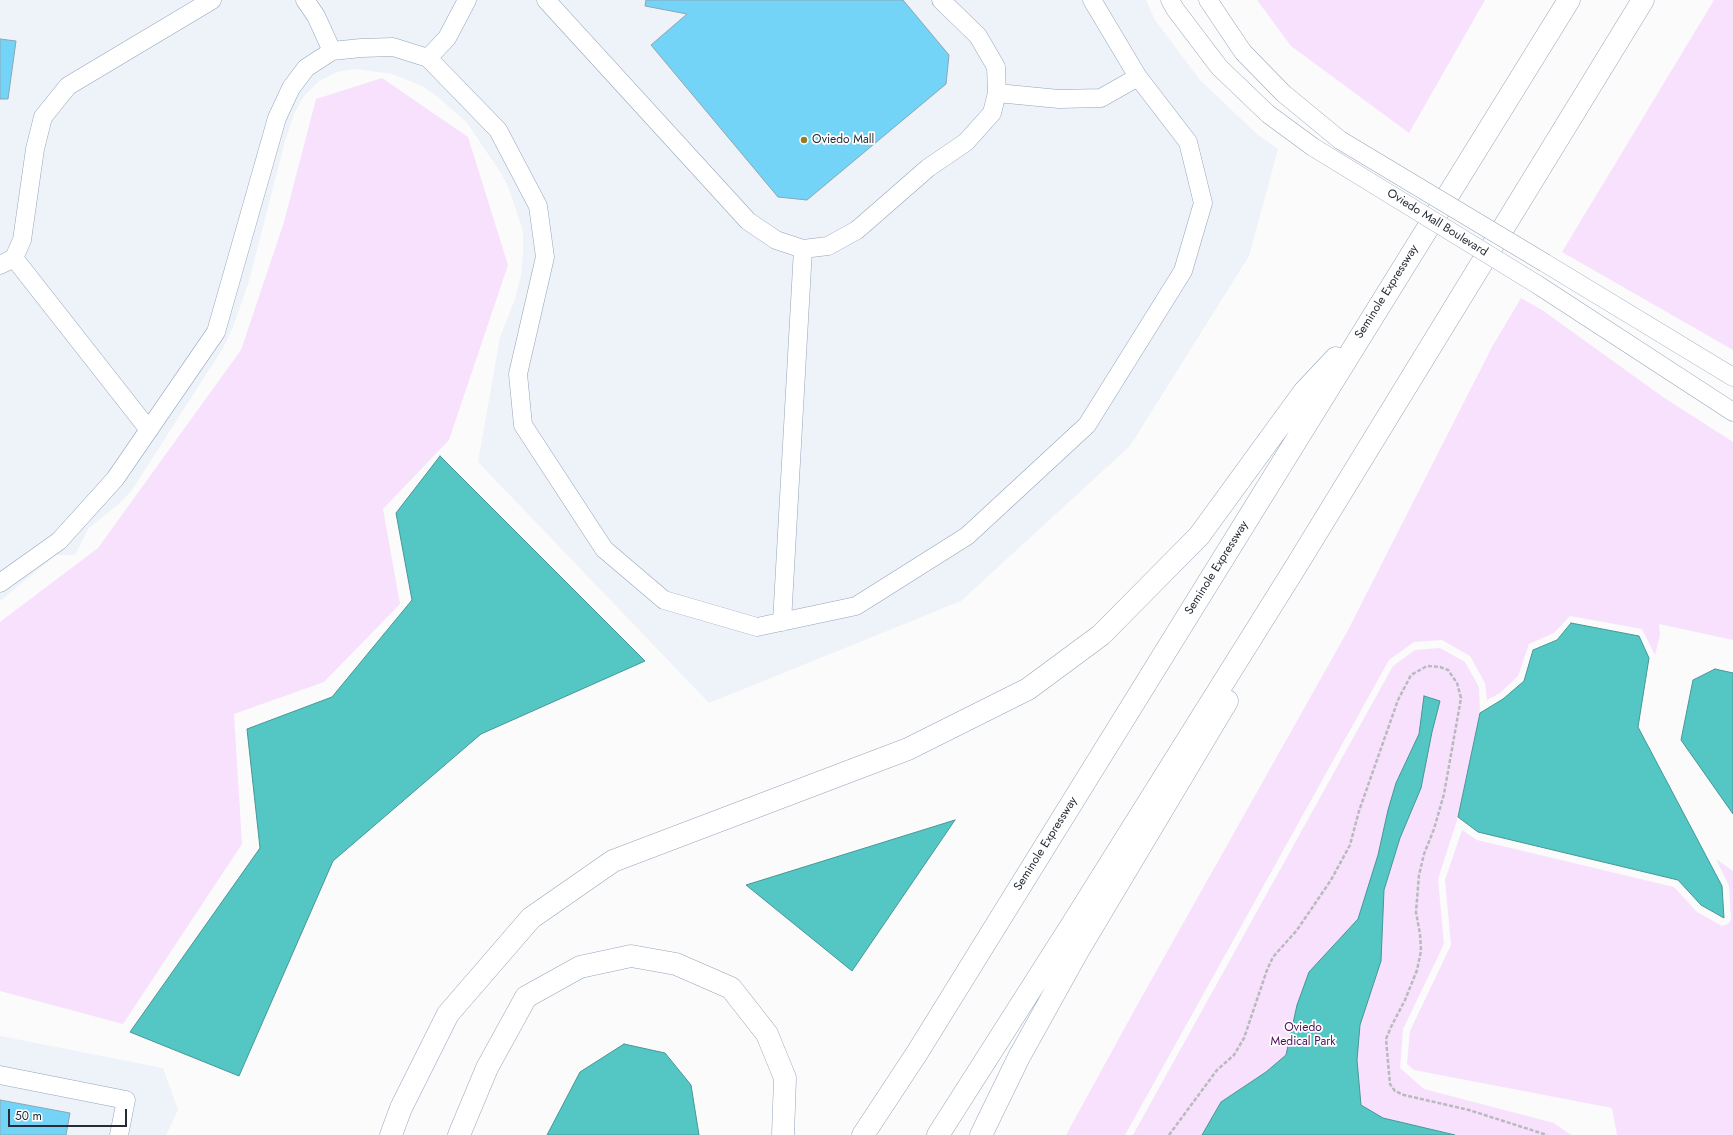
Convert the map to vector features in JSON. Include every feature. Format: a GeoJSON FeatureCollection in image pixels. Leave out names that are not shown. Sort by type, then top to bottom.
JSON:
{"type":"FeatureCollection","features":[{"type":"Feature","properties":{"kind":"highway","name":"Seminole Expressway"},"geometry":{"type":"LineString","coordinates":[[863,1135],[917,1053],[1311,400],[1369,320],[1569,0]]}},
{"type":"Feature","properties":{"kind":"highway"},"geometry":{"type":"LineString","coordinates":[[938,1135],[1073,923],[1295,568],[1405,386],[1643,0]]}},
{"type":"Feature","properties":{"kind":"highway"},"geometry":{"type":"LineString","coordinates":[[391,1135],[402,1108],[448,1014],[531,918],[613,861],[908,749],[1028,689],[1101,635],[1199,536],[1311,400]]}},
{"type":"Feature","properties":{"kind":"highway"},"geometry":{"type":"LineString","coordinates":[[981,1135],[1019,1056],[1079,949],[1222,712],[1295,568]]}},
{"type":"Feature","properties":{"kind":"highway"},"geometry":{"type":"LineString","coordinates":[[459,1135],[486,1068],[526,997],[580,967],[632,956],[676,964],[731,988],[767,1034],[785,1078],[783,1135]]}},
{"type":"Feature","properties":{"kind":"street"},"geometry":{"type":"LineString","coordinates":[[148,430],[7,261],[22,240],[35,149],[43,117],[68,86],[212,0]]}},
{"type":"Feature","properties":{"kind":"street"},"geometry":{"type":"LineString","coordinates":[[305,0],[316,16],[332,51]]}},
{"type":"Feature","properties":{"kind":"street"},"geometry":{"type":"LineString","coordinates":[[428,58],[447,38],[467,0]]}},
{"type":"Feature","properties":{"kind":"street"},"geometry":{"type":"LineString","coordinates":[[546,0],[748,222],[776,240],[803,249],[828,246],[857,230],[928,168],[966,142],[992,112],[997,93],[996,67],[978,36],[941,0]]}},
{"type":"Feature","properties":{"kind":"street"},"geometry":{"type":"LineString","coordinates":[[0,583],[59,541],[115,479],[216,332],[277,118],[291,88],[306,68],[332,51],[393,47],[428,58],[498,130],[538,206],[545,257],[518,374],[523,425],[604,550],[664,600],[757,627],[856,606],[967,536],[1087,425],[1183,271],[1203,202],[1188,142],[1138,77],[1092,0]]}},
{"type":"Feature","properties":{"kind":"street","name":"Oviedo Mall Boulevard"},"geometry":{"type":"LineString","coordinates":[[1170,0],[1175,9],[1219,67],[1268,114],[1313,146],[1538,285],[1733,412]]}},
{"type":"Feature","properties":{"kind":"street","name":"Oviedo Mall Boulevard"},"geometry":{"type":"LineString","coordinates":[[1208,0],[1243,52],[1283,93],[1340,140],[1733,377]]}},
{"type":"Feature","properties":{"kind":"street"},"geometry":{"type":"LineString","coordinates":[[997,93],[1059,98],[1101,98],[1138,77]]}},
{"type":"Feature","properties":{"kind":"street"},"geometry":{"type":"LineString","coordinates":[[782,622],[803,249]]}},
{"type":"Feature","properties":{"kind":"street"},"geometry":{"type":"LineString","coordinates":[[0,1075],[126,1100],[119,1135]]}},
{"type":"Feature","properties":{"kind":"path"},"geometry":{"type":"LineString","coordinates":[[1170,1135],[1217,1070],[1234,1055],[1244,1038],[1267,970],[1273,957],[1297,930],[1331,880],[1350,845],[1359,811],[1398,700],[1411,675],[1427,666],[1440,667],[1448,670],[1457,683],[1461,698],[1444,794],[1434,829],[1424,854],[1419,875],[1416,912],[1421,951],[1417,970],[1405,1000],[1390,1027],[1386,1039],[1390,1084],[1395,1091],[1404,1095],[1469,1110],[1547,1135]]}},
{"type":"Feature","properties":{"kind":"shaded area","name":"Oviedo Mall"},"geometry":{"type":"Polygon","coordinates":[[[0,0],[1146,0],[1155,20],[1200,80],[1257,134],[1278,149],[1249,256],[1130,446],[961,601],[709,703],[478,462],[500,337],[515,299],[521,276],[523,232],[509,189],[501,173],[467,123],[438,97],[422,86],[392,74],[355,69],[337,72],[319,81],[304,96],[294,114],[285,141],[249,281],[233,327],[223,348],[132,490],[120,503],[88,529],[75,555],[56,555],[0,601],[0,0]]]}},
{"type":"Feature","properties":{"kind":"shaded area"},"geometry":{"type":"Polygon","coordinates":[[[0,1036],[163,1068],[178,1110],[166,1135],[0,1135],[0,1036]]]}},
{"type":"Feature","properties":{"kind":"green space"},"geometry":{"type":"Polygon","coordinates":[[[1257,0],[1485,0],[1409,133],[1291,46],[1257,0]]]}},
{"type":"Feature","properties":{"kind":"green space"},"geometry":{"type":"Polygon","coordinates":[[[1714,0],[1733,0],[1733,350],[1562,252],[1714,0]]]}},
{"type":"Feature","properties":{"kind":"green space"},"geometry":{"type":"Polygon","coordinates":[[[382,78],[468,137],[508,265],[449,440],[383,509],[400,604],[324,682],[234,714],[242,844],[123,1024],[0,991],[0,622],[98,548],[241,350],[284,222],[316,99],[382,78]]]}},
{"type":"Feature","properties":{"kind":"green space"},"geometry":{"type":"Polygon","coordinates":[[[1521,298],[1542,310],[1663,397],[1733,442],[1733,640],[1659,624],[1660,635],[1655,655],[1642,629],[1570,616],[1554,633],[1529,644],[1518,676],[1500,693],[1487,700],[1485,683],[1470,656],[1442,640],[1414,642],[1389,660],[1125,1135],[1066,1135],[1140,1000],[1347,632],[1492,347],[1521,298]]]}},
{"type":"Feature","properties":{"kind":"green space","name":"Oviedo Medical Park"},"geometry":{"type":"Polygon","coordinates":[[[1440,648],[1465,662],[1479,687],[1480,713],[1458,817],[1438,879],[1444,944],[1403,1029],[1400,1068],[1424,1089],[1554,1123],[1571,1135],[1133,1135],[1393,666],[1415,650],[1440,648]]]}},
{"type":"Feature","properties":{"kind":"green space"},"geometry":{"type":"Polygon","coordinates":[[[1462,830],[1477,840],[1674,887],[1697,912],[1722,926],[1728,924],[1731,920],[1729,886],[1716,859],[1733,871],[1733,1135],[1617,1135],[1612,1108],[1414,1070],[1407,1064],[1410,1031],[1451,945],[1445,880],[1462,830]]]}},
{"type":"Feature","properties":{"kind":"water"},"geometry":{"type":"Polygon","coordinates":[[[440,456],[645,661],[481,734],[333,861],[239,1076],[130,1032],[260,848],[247,729],[332,697],[412,600],[396,513],[440,456]]]}},
{"type":"Feature","properties":{"kind":"water"},"geometry":{"type":"Polygon","coordinates":[[[1571,623],[1639,636],[1649,658],[1638,727],[1722,886],[1724,918],[1701,905],[1678,880],[1478,832],[1458,817],[1480,713],[1503,699],[1524,681],[1533,650],[1557,640],[1571,623]]]}},
{"type":"Feature","properties":{"kind":"water"},"geometry":{"type":"Polygon","coordinates":[[[1715,669],[1733,673],[1733,814],[1681,740],[1693,680],[1715,669]]]}},
{"type":"Feature","properties":{"kind":"water"},"geometry":{"type":"Polygon","coordinates":[[[1424,696],[1440,701],[1432,732],[1421,788],[1400,838],[1384,890],[1381,961],[1360,1025],[1357,1060],[1361,1105],[1383,1118],[1455,1135],[1202,1135],[1221,1102],[1266,1072],[1286,1055],[1297,1005],[1309,972],[1358,919],[1378,855],[1388,810],[1396,783],[1419,734],[1424,696]]]}},
{"type":"Feature","properties":{"kind":"water"},"geometry":{"type":"Polygon","coordinates":[[[955,820],[852,971],[746,885],[955,820]]]}},
{"type":"Feature","properties":{"kind":"water"},"geometry":{"type":"Polygon","coordinates":[[[624,1044],[665,1053],[691,1085],[699,1135],[547,1135],[580,1072],[624,1044]]]}},
{"type":"Feature","properties":{"kind":"building","name":"Oviedo Mall"},"geometry":{"type":"Polygon","coordinates":[[[646,0],[903,0],[949,55],[946,84],[807,200],[778,197],[651,45],[687,14],[645,6],[646,0]]]}},
{"type":"Feature","properties":{"kind":"building"},"geometry":{"type":"Polygon","coordinates":[[[0,39],[16,41],[8,99],[0,99],[0,39]]]}},
{"type":"Feature","properties":{"kind":"building"},"geometry":{"type":"Polygon","coordinates":[[[0,1100],[70,1113],[66,1135],[0,1135],[0,1100]]]}},
{"type":"Feature","properties":{"kind":"place","name":"Oviedo Mall"},"geometry":{"type":"Point","coordinates":[804,140]}}]}
